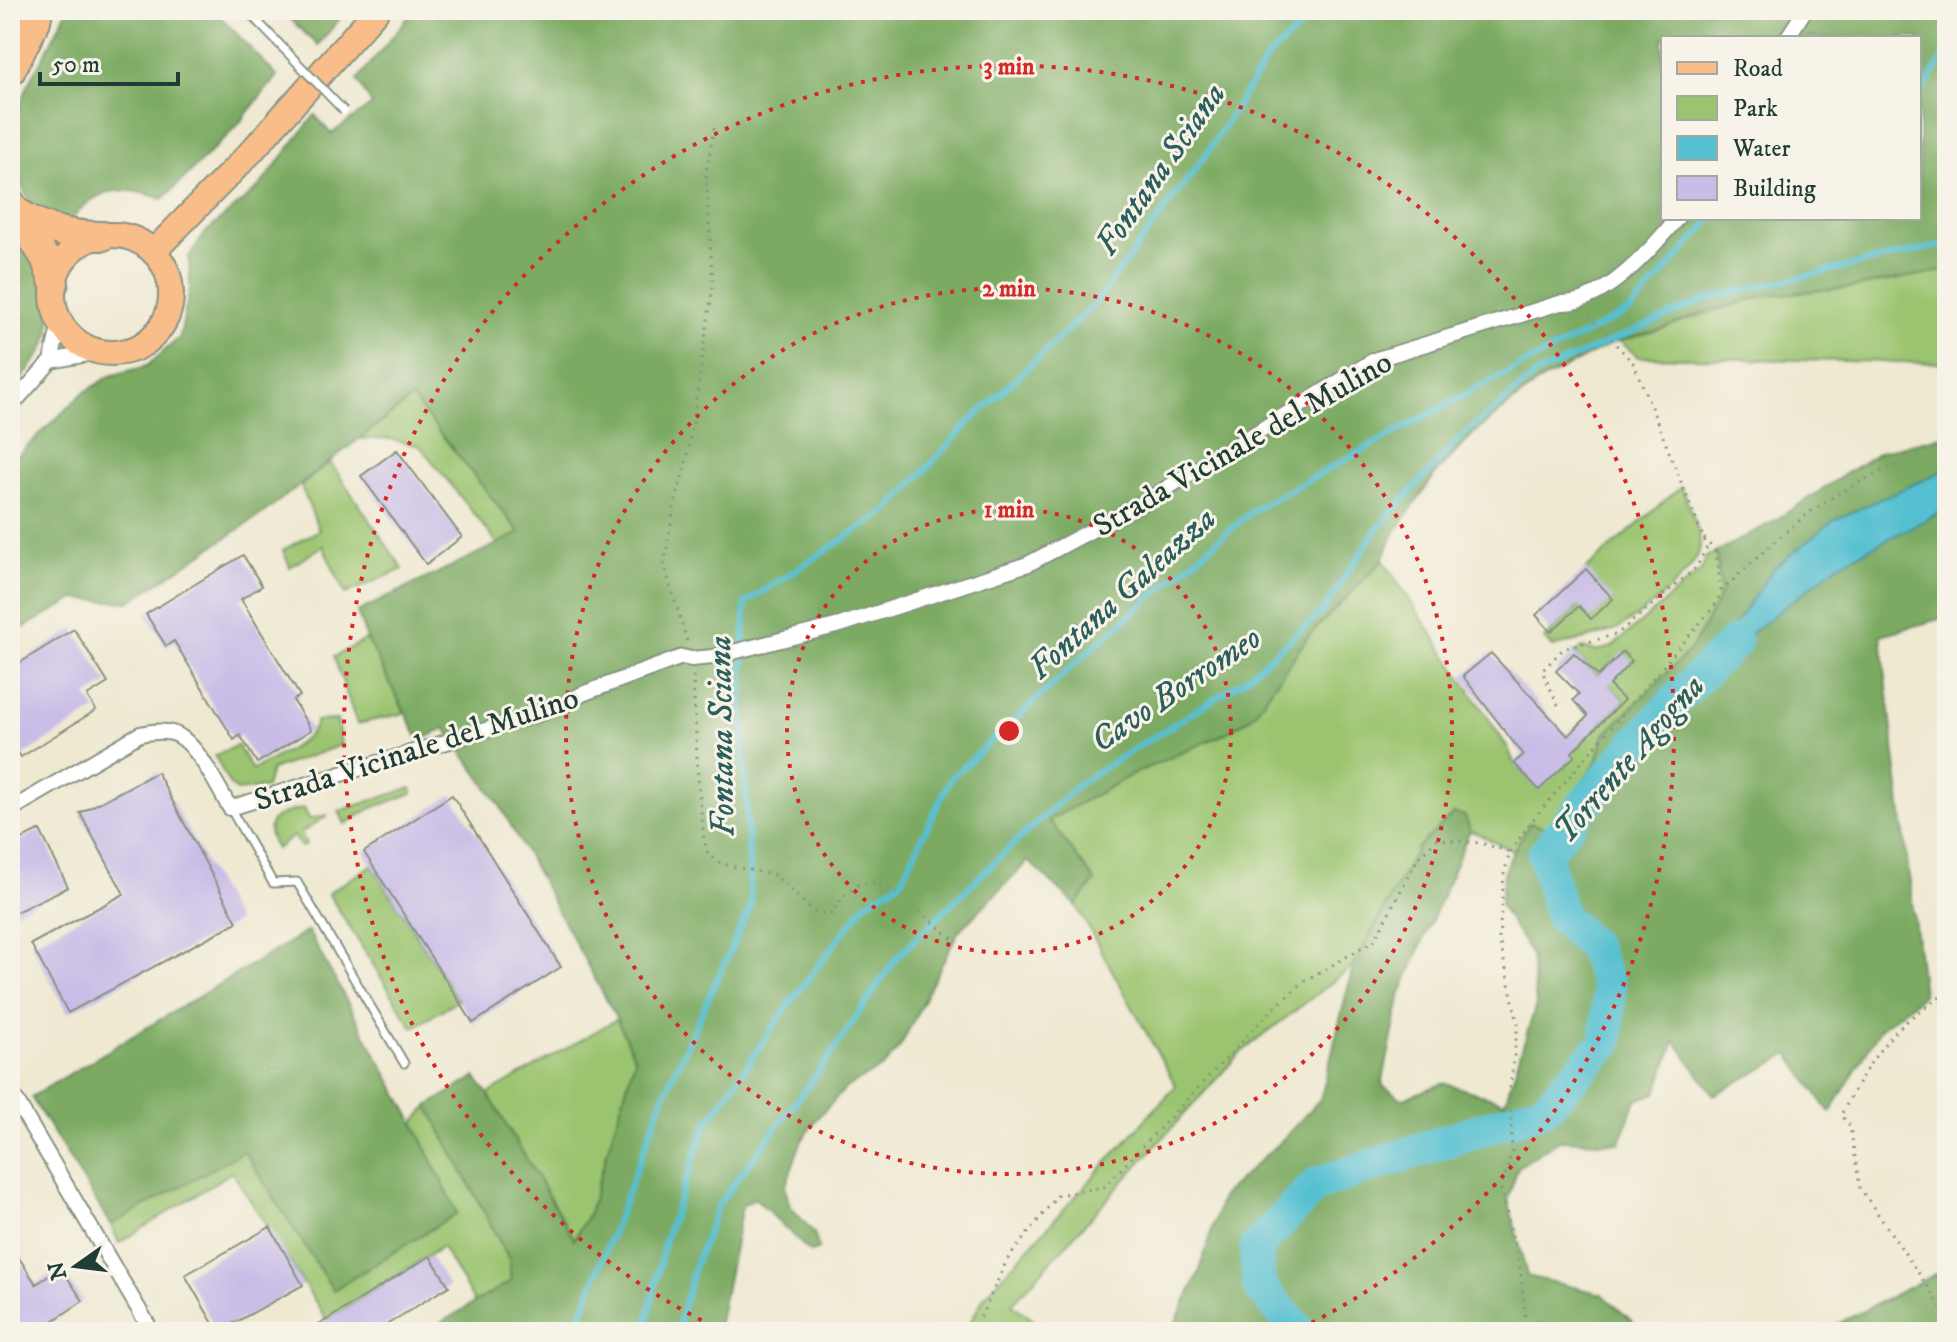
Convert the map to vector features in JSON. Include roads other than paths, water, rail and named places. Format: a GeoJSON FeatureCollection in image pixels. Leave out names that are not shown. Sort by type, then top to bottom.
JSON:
{"type":"FeatureCollection","features":[{"type":"Feature","properties":{"kind":"highway"},"geometry":{"type":"LineString","coordinates":[[10,72],[40,14]]}},
{"type":"Feature","properties":{"kind":"highway"},"geometry":{"type":"LineString","coordinates":[[15,208],[41,227],[74,236],[103,236]]}},
{"type":"Feature","properties":{"kind":"highway"},"geometry":{"type":"LineString","coordinates":[[15,208],[45,258],[54,283]]}},
{"type":"Feature","properties":{"kind":"main road"},"geometry":{"type":"LineString","coordinates":[[153,252],[250,153],[377,10]]}},
{"type":"Feature","properties":{"kind":"main road"},"geometry":{"type":"LineString","coordinates":[[103,236],[121,236],[138,241],[153,252],[164,267],[170,285],[170,305],[164,323],[152,338],[136,348],[117,353],[98,352],[76,341],[60,323],[55,310],[54,283],[60,266],[71,252],[85,241],[103,236]]}},
{"type":"Feature","properties":{"kind":"street"},"geometry":{"type":"LineString","coordinates":[[1788,36],[1805,10]]}},
{"type":"Feature","properties":{"kind":"street","name":"Strada Vicinale del Mulino"},"geometry":{"type":"LineString","coordinates":[[10,810],[140,734],[157,731],[175,733],[190,744],[230,808],[561,707],[582,694],[682,657],[713,657],[840,625],[1028,564],[1141,504],[1374,360],[1560,303],[1576,303],[1648,255],[1675,220]]}},
{"type":"Feature","properties":{"kind":"street"},"geometry":{"type":"LineString","coordinates":[[10,407],[51,361],[60,323]]}},
{"type":"Feature","properties":{"kind":"street"},"geometry":{"type":"LineString","coordinates":[[51,361],[98,352]]}},
{"type":"Feature","properties":{"kind":"street"},"geometry":{"type":"LineString","coordinates":[[10,1090],[152,1332]]}},
{"type":"Feature","properties":{"kind":"lane"},"geometry":{"type":"LineString","coordinates":[[246,10],[344,111]]}},
{"type":"Feature","properties":{"kind":"lane"},"geometry":{"type":"LineString","coordinates":[[230,808],[273,883],[297,882],[404,1063]]}},
{"type":"Feature","properties":{"kind":"water"},"geometry":{"type":"Polygon","coordinates":[[[1947,469],[1947,509],[1839,564],[1702,672],[1774,568],[1834,520],[1947,469]]]}},
{"type":"Feature","properties":{"kind":"waterway","name":"Fontana Sciana"},"geometry":{"type":"LineString","coordinates":[[575,1332],[665,1093],[751,905],[742,709],[745,603],[887,511],[968,424],[1094,305],[1207,153],[1268,57],[1319,10]]}},
{"type":"Feature","properties":{"kind":"waterway","name":"Fontana Galeazza"},"geometry":{"type":"LineString","coordinates":[[1921,90],[1947,52]]}},
{"type":"Feature","properties":{"kind":"waterway","name":"Fontana Galeazza"},"geometry":{"type":"LineString","coordinates":[[645,1332],[665,1239],[706,1125],[790,1003],[866,903],[901,881],[951,778],[1098,643],[1253,510],[1479,387],[1630,311],[1711,220]]}},
{"type":"Feature","properties":{"kind":"waterway","name":"Cavo Borromeo"},"geometry":{"type":"LineString","coordinates":[[676,1332],[694,1268],[718,1205],[823,1066],[897,957],[1080,783],[1241,682],[1321,613],[1376,530],[1459,439],[1538,373],[1709,298],[1947,244]]}},
{"type":"Feature","properties":{"kind":"waterway","name":"Torrente Agogna"},"geometry":{"type":"LineString","coordinates":[[1300,1332],[1259,1286],[1256,1247],[1317,1184],[1545,1108],[1607,1041],[1609,988],[1593,947],[1561,916],[1544,854],[1635,744],[1735,642]]}}]}
